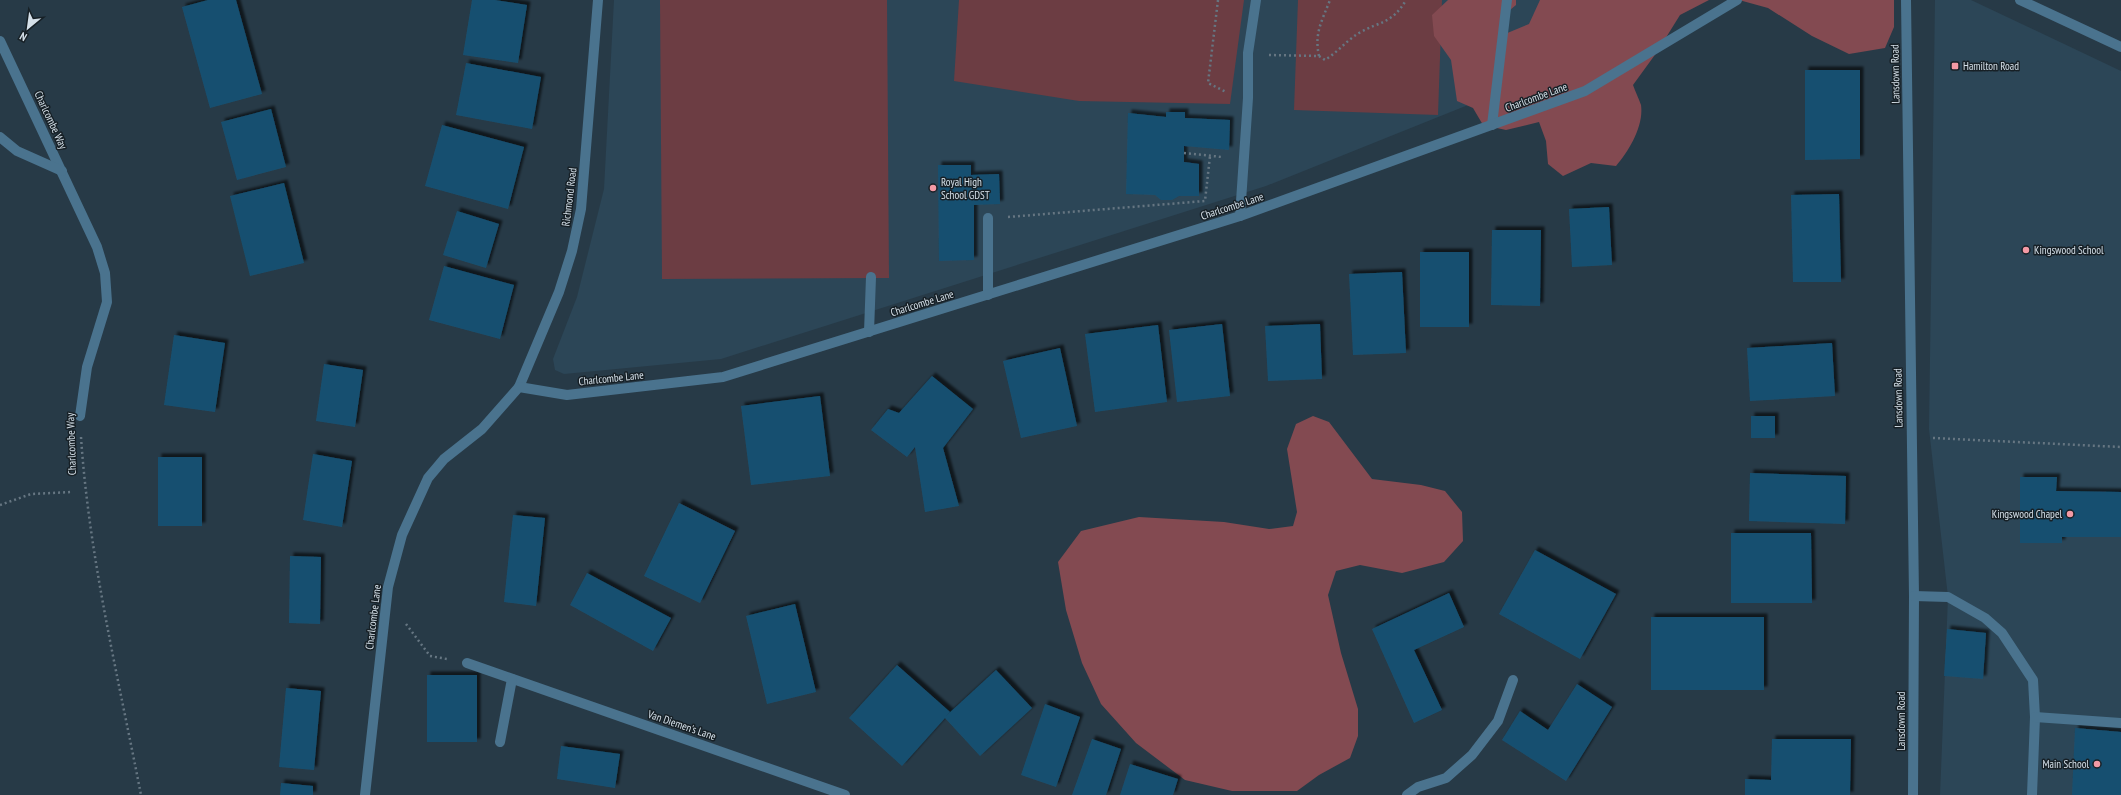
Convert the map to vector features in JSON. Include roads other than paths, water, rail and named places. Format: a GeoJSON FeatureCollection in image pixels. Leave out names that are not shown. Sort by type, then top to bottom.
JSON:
{"type":"FeatureCollection","features":[{"type":"Feature","properties":{"kind":"street","name":"Richmond Road"},"geometry":{"type":"LineString","coordinates":[[519,387],[559,292],[572,251],[582,209],[598,0]]}},
{"type":"Feature","properties":{"kind":"street"},"geometry":{"type":"LineString","coordinates":[[1240,216],[1244,159],[1248,53],[1256,0]]}},
{"type":"Feature","properties":{"kind":"street"},"geometry":{"type":"LineString","coordinates":[[1492,126],[1507,0]]}},
{"type":"Feature","properties":{"kind":"street","name":"Charlcombe Lane"},"geometry":{"type":"LineString","coordinates":[[365,795],[388,587],[402,535],[428,478],[444,459],[482,429],[519,387],[567,394],[723,378],[1240,216],[1585,92],[1737,0]]}},
{"type":"Feature","properties":{"kind":"street","name":"Lansdown Road"},"geometry":{"type":"LineString","coordinates":[[1906,0],[1914,596],[1912,795]]}},
{"type":"Feature","properties":{"kind":"street"},"geometry":{"type":"LineString","coordinates":[[2020,0],[2121,47]]}},
{"type":"Feature","properties":{"kind":"street","name":"Charlcombe Way"},"geometry":{"type":"LineString","coordinates":[[0,41],[97,247],[105,273],[107,302],[87,367],[80,416]]}},
{"type":"Feature","properties":{"kind":"street"},"geometry":{"type":"LineString","coordinates":[[0,137],[17,151],[62,171]]}},
{"type":"Feature","properties":{"kind":"street"},"geometry":{"type":"LineString","coordinates":[[988,218],[988,295]]}},
{"type":"Feature","properties":{"kind":"street"},"geometry":{"type":"LineString","coordinates":[[869,332],[871,277]]}},
{"type":"Feature","properties":{"kind":"street"},"geometry":{"type":"LineString","coordinates":[[1914,596],[1948,597],[1985,618],[2002,634],[2033,680],[2035,717],[2032,795]]}},
{"type":"Feature","properties":{"kind":"street","name":"Van Diemen's Lane"},"geometry":{"type":"LineString","coordinates":[[467,663],[845,795]]}},
{"type":"Feature","properties":{"kind":"street"},"geometry":{"type":"LineString","coordinates":[[500,742],[512,678]]}},
{"type":"Feature","properties":{"kind":"street"},"geometry":{"type":"LineString","coordinates":[[1407,795],[1418,787],[1446,778],[1472,755],[1498,721],[1513,680]]}},
{"type":"Feature","properties":{"kind":"street"},"geometry":{"type":"LineString","coordinates":[[2035,717],[2121,723]]}},
{"type":"Feature","properties":{"kind":"place","name":"Hamilton Road"},"geometry":{"type":"Point","coordinates":[1955,66]}},
{"type":"Feature","properties":{"kind":"place","name":"Royal High School GDST"},"geometry":{"type":"Point","coordinates":[933,188]}},
{"type":"Feature","properties":{"kind":"place","name":"Kingswood School"},"geometry":{"type":"Point","coordinates":[2026,250]}},
{"type":"Feature","properties":{"kind":"place","name":"Kingswood Chapel"},"geometry":{"type":"Point","coordinates":[2070,514]}},
{"type":"Feature","properties":{"kind":"place","name":"Main School"},"geometry":{"type":"Point","coordinates":[2097,764]}}]}
